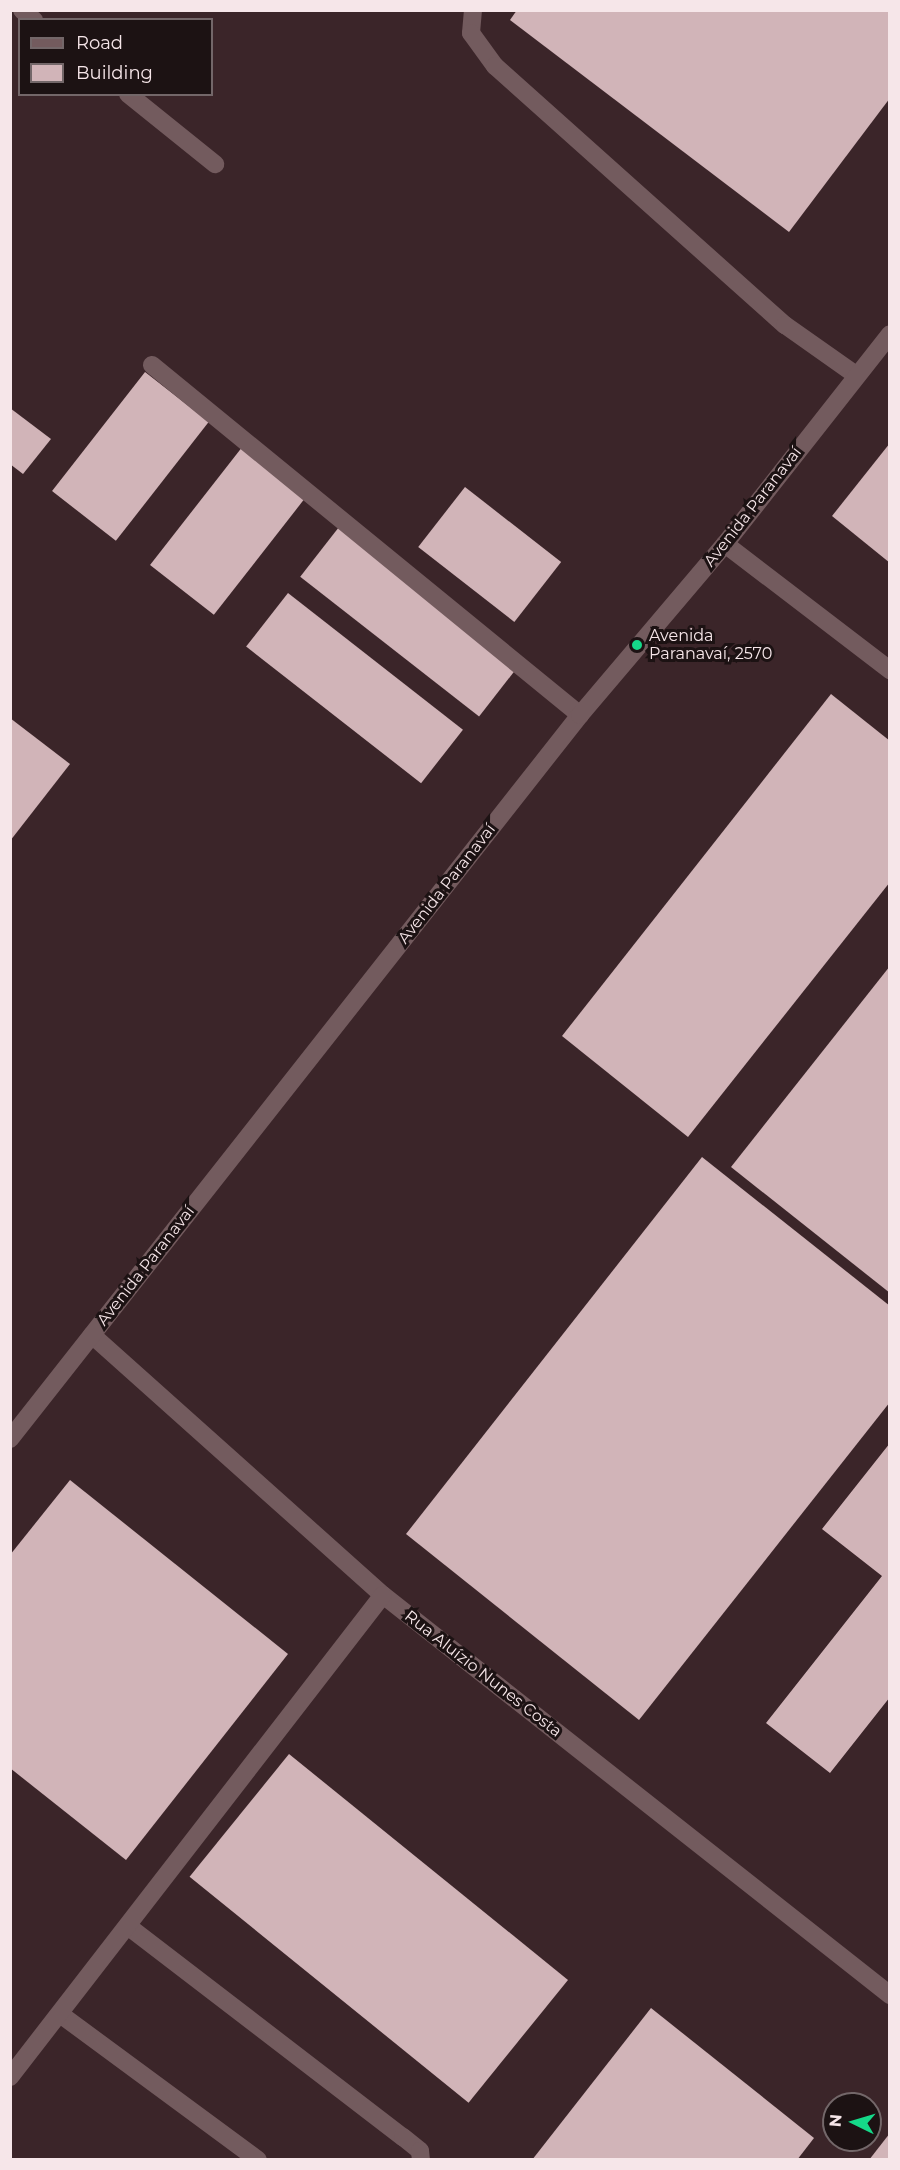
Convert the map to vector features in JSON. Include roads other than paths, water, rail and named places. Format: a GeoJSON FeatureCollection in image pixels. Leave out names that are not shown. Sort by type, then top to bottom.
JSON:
{"type":"FeatureCollection","features":[{"type":"Feature","properties":{"kind":"street"},"geometry":{"type":"LineString","coordinates":[[473,10],[471,33],[495,66],[785,325],[856,375]]}},
{"type":"Feature","properties":{"kind":"street"},"geometry":{"type":"LineString","coordinates":[[130,96],[215,164]]}},
{"type":"Feature","properties":{"kind":"street","name":"Avenida Paranavaí"},"geometry":{"type":"LineString","coordinates":[[10,1439],[580,715],[725,544],[890,334]]}},
{"type":"Feature","properties":{"kind":"street"},"geometry":{"type":"LineString","coordinates":[[152,364],[580,715]]}},
{"type":"Feature","properties":{"kind":"street"},"geometry":{"type":"LineString","coordinates":[[725,544],[890,670]]}},
{"type":"Feature","properties":{"kind":"street","name":"Rua Aluízio Nunes Costa"},"geometry":{"type":"LineString","coordinates":[[92,1335],[383,1595],[890,1995]]}},
{"type":"Feature","properties":{"kind":"street"},"geometry":{"type":"LineString","coordinates":[[10,2077],[129,1927],[383,1595]]}},
{"type":"Feature","properties":{"kind":"street"},"geometry":{"type":"LineString","coordinates":[[129,1927],[404,2137],[420,2151],[421,2160]]}},
{"type":"Feature","properties":{"kind":"street"},"geometry":{"type":"LineString","coordinates":[[60,2014],[258,2160]]}},
{"type":"Feature","properties":{"kind":"place","name":"Avenida Paranavaí, 2570"},"geometry":{"type":"Point","coordinates":[637,645]}}]}
